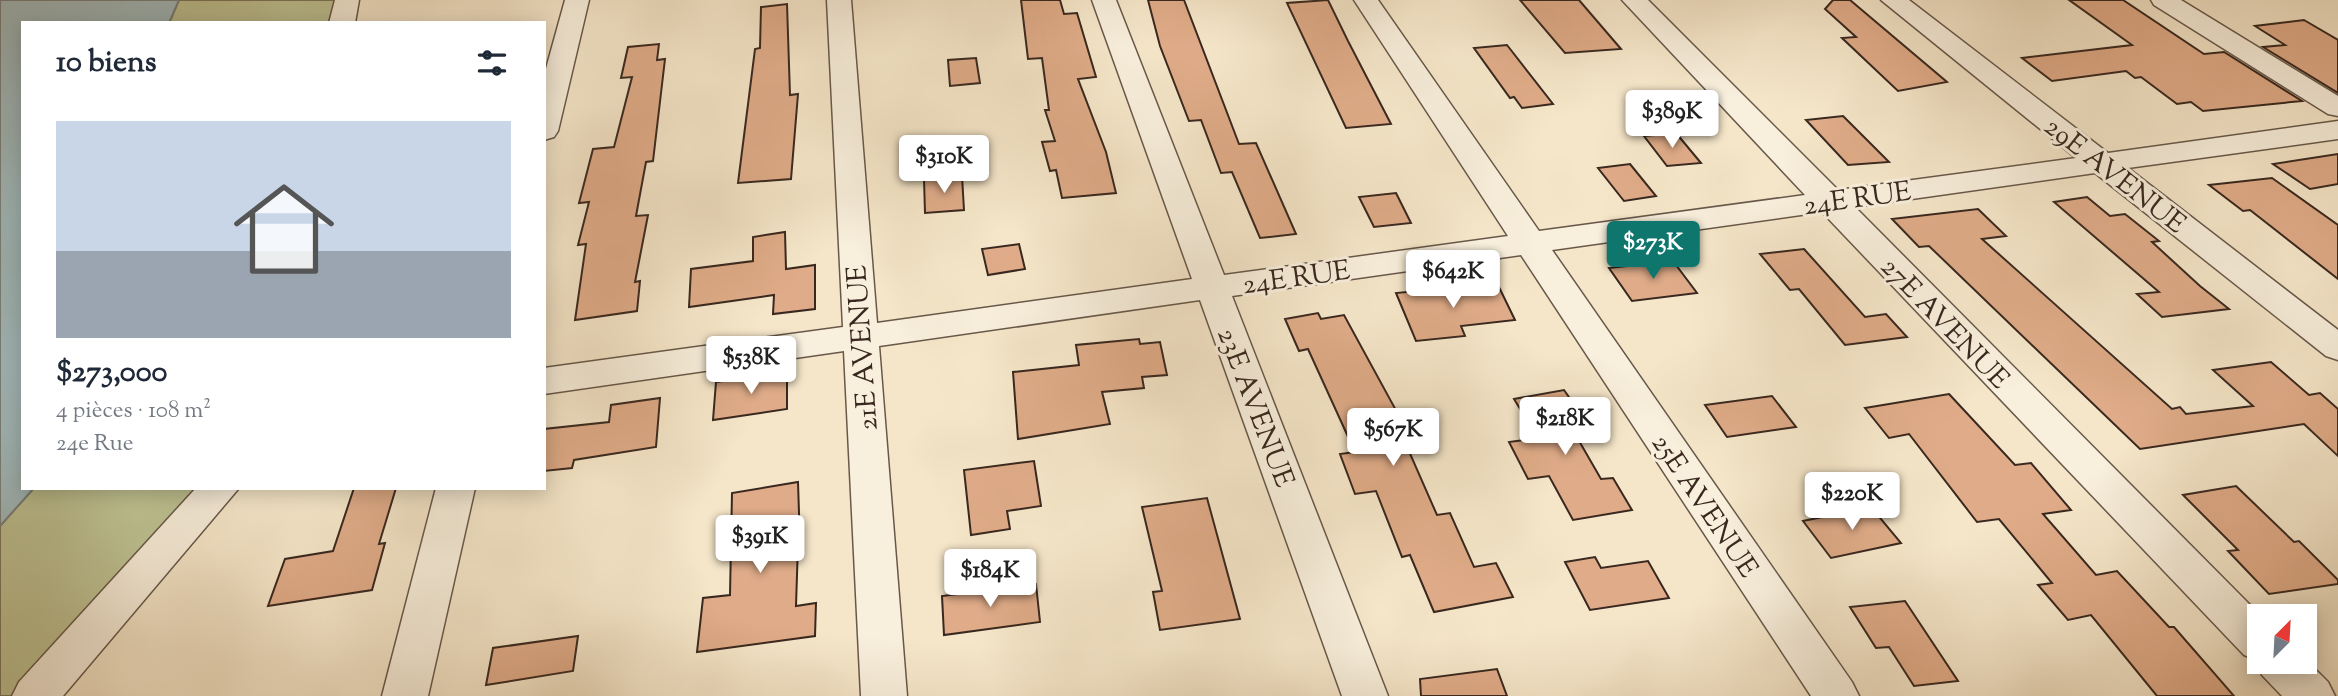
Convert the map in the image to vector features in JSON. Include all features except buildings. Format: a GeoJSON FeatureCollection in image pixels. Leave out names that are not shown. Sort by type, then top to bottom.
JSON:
{"type":"FeatureCollection","features":[{"type":"Feature","properties":{"kind":"street"},"geometry":{"type":"LineString","coordinates":[[342,21],[347,0]]}},
{"type":"Feature","properties":{"kind":"street"},"geometry":{"type":"LineString","coordinates":[[546,123],[577,0]]}},
{"type":"Feature","properties":{"kind":"street","name":"21E AVENUE"},"geometry":{"type":"LineString","coordinates":[[839,0],[884,696]]}},
{"type":"Feature","properties":{"kind":"street","name":"23E AVENUE"},"geometry":{"type":"LineString","coordinates":[[1104,0],[1365,696]]}},
{"type":"Feature","properties":{"kind":"street","name":"25E AVENUE"},"geometry":{"type":"LineString","coordinates":[[1366,0],[1836,696]]}},
{"type":"Feature","properties":{"kind":"street","name":"27E AVENUE"},"geometry":{"type":"LineString","coordinates":[[1634,0],[2247,630]]}},
{"type":"Feature","properties":{"kind":"street","name":"29E AVENUE"},"geometry":{"type":"LineString","coordinates":[[1893,0],[2338,348]]}},
{"type":"Feature","properties":{"kind":"street"},"geometry":{"type":"LineString","coordinates":[[2163,0],[2338,108]]}},
{"type":"Feature","properties":{"kind":"street","name":"24E RUE"},"geometry":{"type":"LineString","coordinates":[[546,381],[2338,130]]}},
{"type":"Feature","properties":{"kind":"street"},"geometry":{"type":"LineString","coordinates":[[35,696],[218,490]]}},
{"type":"Feature","properties":{"kind":"street"},"geometry":{"type":"LineString","coordinates":[[405,696],[456,490]]}},
{"type":"Feature","properties":{"kind":"street"},"geometry":{"type":"LineString","coordinates":[[2290,674],[2312,696]]}},
{"type":"Feature","properties":{"kind":"green space"},"geometry":{"type":"Polygon","coordinates":[[[179,0],[347,0],[342,21],[170,21],[179,0]]]}},
{"type":"Feature","properties":{"kind":"green space"},"geometry":{"type":"Polygon","coordinates":[[[32,490],[210,490],[31,696],[0,696],[0,526],[32,490]]]}},
{"type":"Feature","properties":{"kind":"water"},"geometry":{"type":"Polygon","coordinates":[[[0,0],[179,0],[170,21],[21,21],[21,490],[32,490],[0,526],[0,0]]]}}]}
